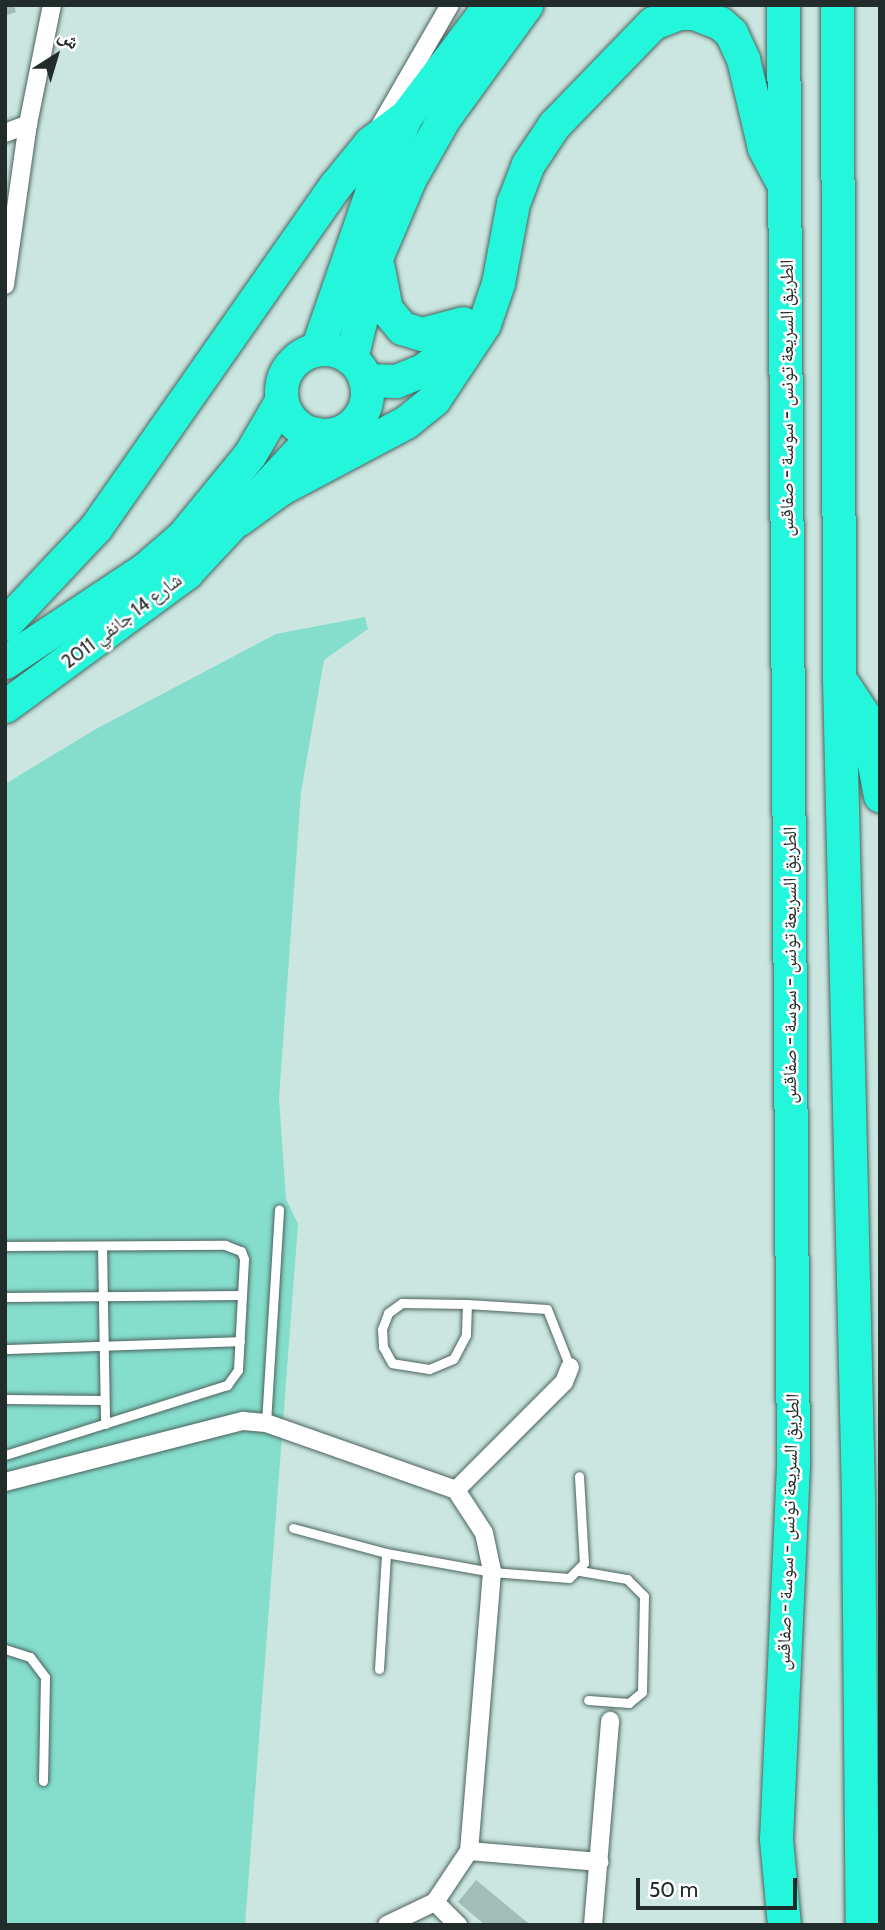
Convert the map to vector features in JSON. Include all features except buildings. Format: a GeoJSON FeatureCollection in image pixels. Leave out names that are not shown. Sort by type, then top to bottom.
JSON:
{"type":"FeatureCollection","features":[{"type":"Feature","properties":{"kind":"highway"},"geometry":{"type":"LineString","coordinates":[[490,5],[406,116],[371,193],[317,349],[341,352],[358,369],[396,381],[424,370],[446,352],[463,323],[496,193],[511,156],[544,108],[647,5]]}},
{"type":"Feature","properties":{"kind":"highway"},"geometry":{"type":"LineString","coordinates":[[281,401],[294,423],[315,434],[328,435],[351,425],[365,405],[358,369],[376,258],[427,145],[526,5]]}},
{"type":"Feature","properties":{"kind":"highway","name":"الطريق السريعة تونس - سوسة - صفاقس"},"geometry":{"type":"LineString","coordinates":[[783,5],[793,1465],[776,1839],[784,1925]]}},
{"type":"Feature","properties":{"kind":"highway"},"geometry":{"type":"LineString","coordinates":[[837,5],[839,678],[858,1497],[862,1925]]}},
{"type":"Feature","properties":{"kind":"highway"},"geometry":{"type":"LineString","coordinates":[[239,519],[280,489],[406,422],[434,399],[484,324],[498,283],[513,203],[528,164],[554,125],[653,23],[694,13],[720,23],[731,33],[743,59],[764,148],[786,191]]}},
{"type":"Feature","properties":{"kind":"highway"},"geometry":{"type":"LineString","coordinates":[[5,624],[96,527],[335,186],[370,143],[406,116]]}},
{"type":"Feature","properties":{"kind":"highway"},"geometry":{"type":"LineString","coordinates":[[376,258],[386,309],[402,328],[422,334],[463,323]]}},
{"type":"Feature","properties":{"kind":"highway","name":"شارع 14 جانفي 2011"},"geometry":{"type":"LineString","coordinates":[[5,662],[145,569],[183,536],[255,448],[281,401],[281,387],[288,368],[317,349]]}},
{"type":"Feature","properties":{"kind":"highway","name":"شارع 14 جانفي 2011"},"geometry":{"type":"LineString","coordinates":[[5,706],[164,593],[239,519],[315,434]]}},
{"type":"Feature","properties":{"kind":"highway"},"geometry":{"type":"LineString","coordinates":[[839,678],[865,717],[880,796]]}},
{"type":"Feature","properties":{"kind":"highway"},"geometry":{"type":"LineString","coordinates":[[858,1497],[880,1440]]}},
{"type":"Feature","properties":{"kind":"highway"},"geometry":{"type":"LineString","coordinates":[[763,1925],[776,1839]]}},
{"type":"Feature","properties":{"kind":"street"},"geometry":{"type":"LineString","coordinates":[[5,285],[27,124],[51,5]]}},
{"type":"Feature","properties":{"kind":"street"},"geometry":{"type":"LineString","coordinates":[[370,143],[450,5]]}},
{"type":"Feature","properties":{"kind":"street"},"geometry":{"type":"LineString","coordinates":[[5,133],[27,124]]}},
{"type":"Feature","properties":{"kind":"street"},"geometry":{"type":"LineString","coordinates":[[456,1490],[564,1382],[570,1367]]}},
{"type":"Feature","properties":{"kind":"street"},"geometry":{"type":"LineString","coordinates":[[5,1482],[232,1422],[266,1423],[456,1490],[484,1533],[492,1572],[469,1851],[435,1902],[387,1925]]}},
{"type":"Feature","properties":{"kind":"street"},"geometry":{"type":"LineString","coordinates":[[593,1925],[610,1721]]}},
{"type":"Feature","properties":{"kind":"street"},"geometry":{"type":"LineString","coordinates":[[469,1851],[600,1862]]}},
{"type":"Feature","properties":{"kind":"street"},"geometry":{"type":"LineString","coordinates":[[435,1902],[435,1925]]}},
{"type":"Feature","properties":{"kind":"street"},"geometry":{"type":"LineString","coordinates":[[435,1902],[458,1925]]}},
{"type":"Feature","properties":{"kind":"lane"},"geometry":{"type":"LineString","coordinates":[[266,1423],[279,1209]]}},
{"type":"Feature","properties":{"kind":"lane"},"geometry":{"type":"LineString","coordinates":[[5,1246],[234,1247],[244,1259],[237,1370],[227,1385],[5,1455]]}},
{"type":"Feature","properties":{"kind":"lane"},"geometry":{"type":"LineString","coordinates":[[102,1246],[105,1424]]}},
{"type":"Feature","properties":{"kind":"lane"},"geometry":{"type":"LineString","coordinates":[[5,1297],[242,1295]]}},
{"type":"Feature","properties":{"kind":"lane"},"geometry":{"type":"LineString","coordinates":[[467,1304],[461,1348],[442,1367],[409,1369],[386,1355],[382,1329],[395,1307],[402,1303],[467,1304],[547,1309],[570,1367]]}},
{"type":"Feature","properties":{"kind":"lane"},"geometry":{"type":"LineString","coordinates":[[5,1349],[240,1341]]}},
{"type":"Feature","properties":{"kind":"lane"},"geometry":{"type":"LineString","coordinates":[[5,1399],[104,1400]]}},
{"type":"Feature","properties":{"kind":"lane"},"geometry":{"type":"LineString","coordinates":[[579,1476],[584,1555],[580,1572]]}},
{"type":"Feature","properties":{"kind":"lane"},"geometry":{"type":"LineString","coordinates":[[293,1528],[386,1553],[492,1572],[562,1578],[580,1572],[627,1578],[644,1596],[642,1692],[629,1703],[588,1700]]}},
{"type":"Feature","properties":{"kind":"lane"},"geometry":{"type":"LineString","coordinates":[[379,1669],[386,1553]]}},
{"type":"Feature","properties":{"kind":"lane"},"geometry":{"type":"LineString","coordinates":[[5,1649],[30,1657],[45,1677],[43,1781]]}},
{"type":"Feature","properties":{"kind":"green space"},"geometry":{"type":"Polygon","coordinates":[[[365,617],[368,629],[324,660],[301,792],[279,1098],[286,1199],[298,1224],[245,1925],[5,1925],[5,784],[96,729],[276,634],[365,617]]]}}]}
